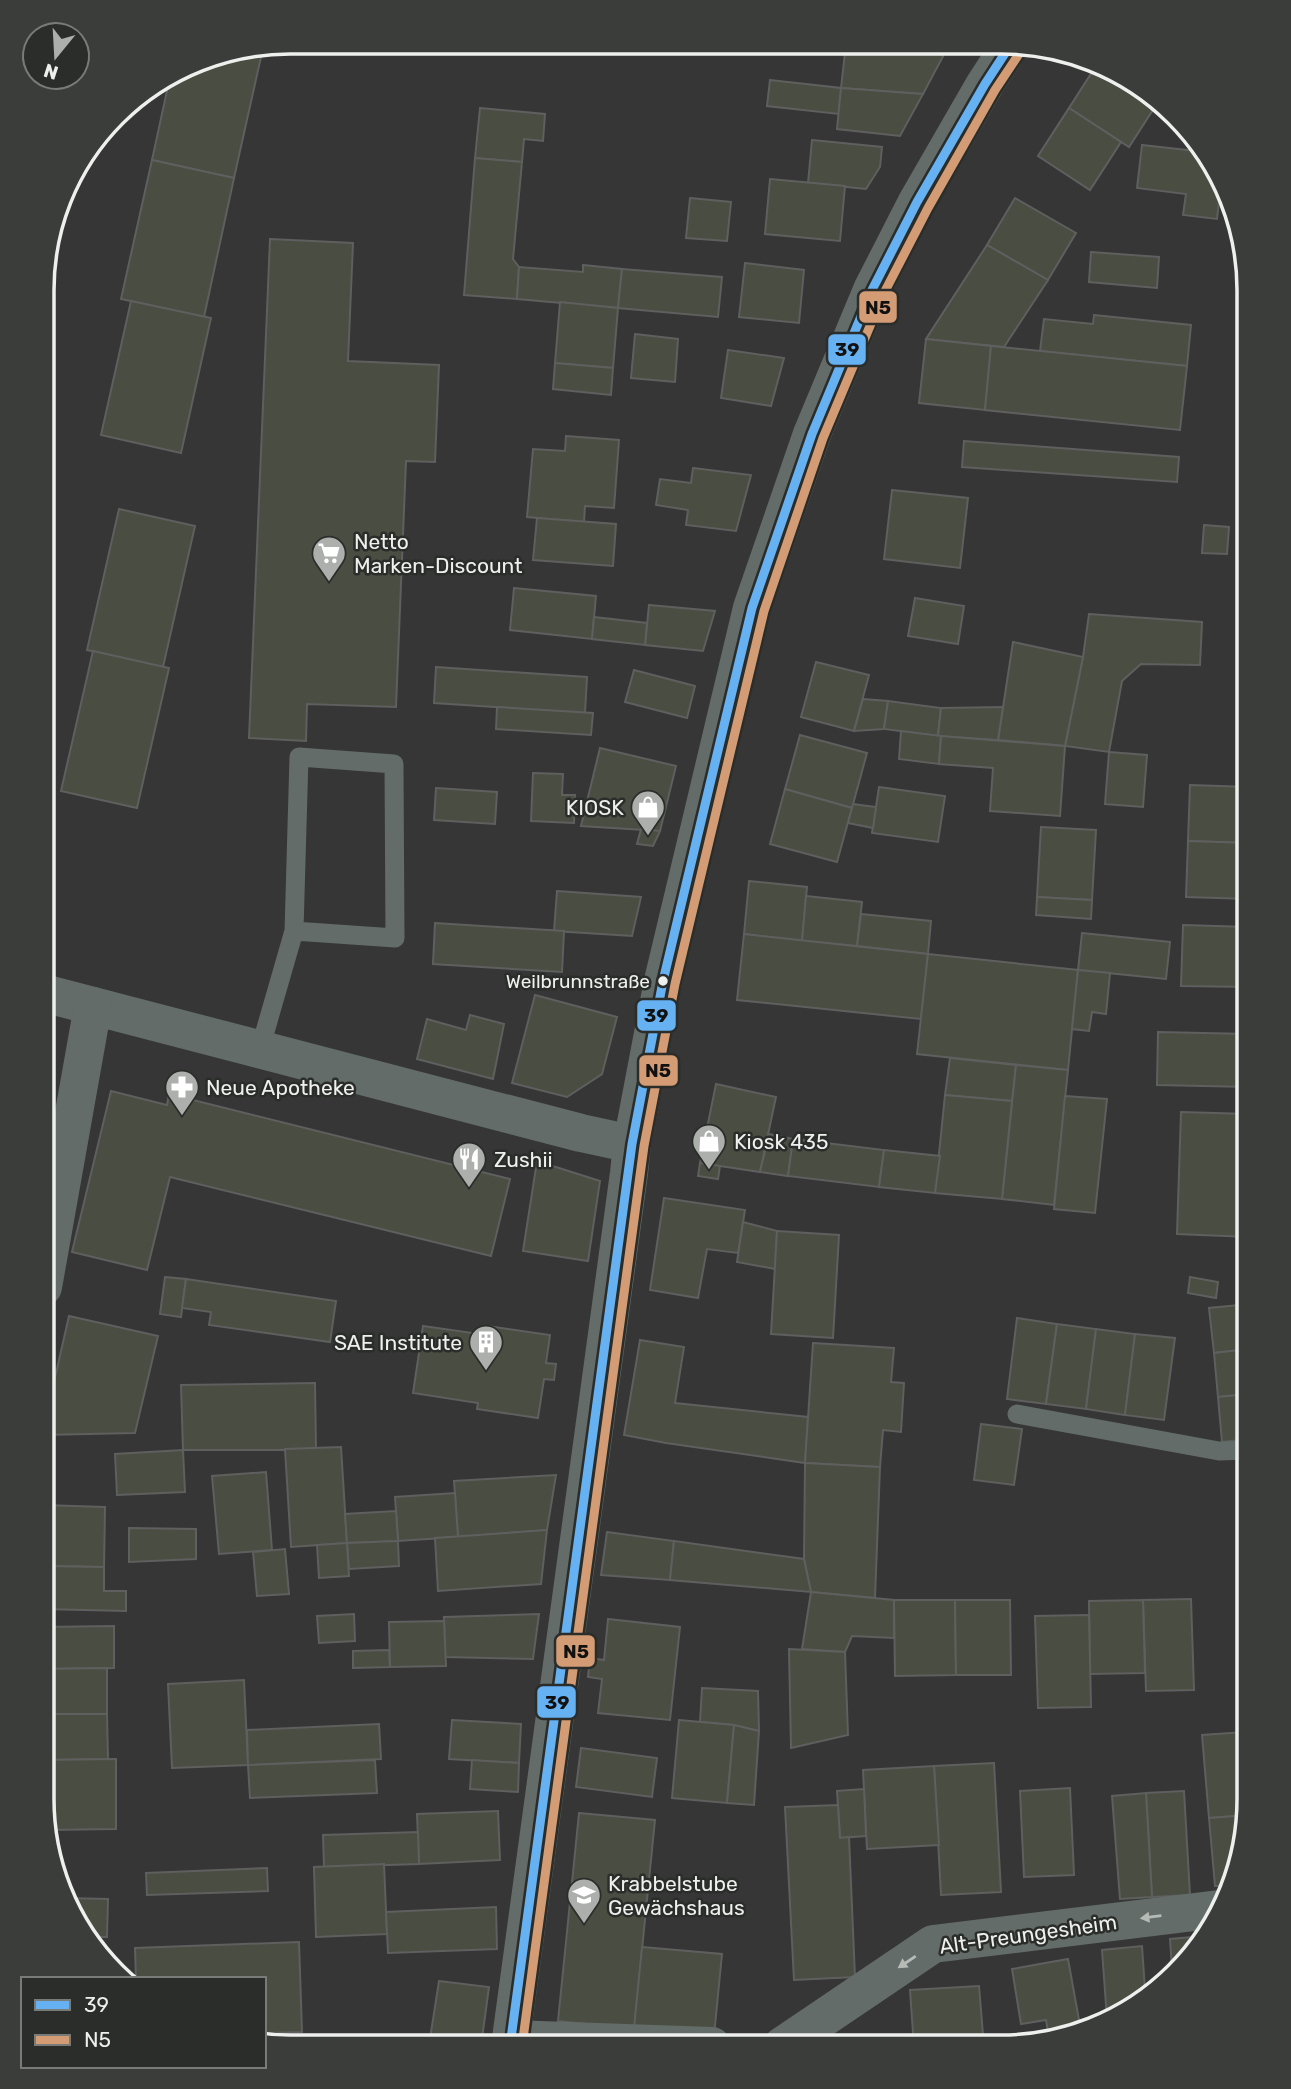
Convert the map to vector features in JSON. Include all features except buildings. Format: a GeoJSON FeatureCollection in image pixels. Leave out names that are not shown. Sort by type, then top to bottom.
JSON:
{"type":"FeatureCollection","features":[{"type":"Feature","properties":{"kind":"street"},"geometry":{"type":"LineString","coordinates":[[511,2035],[632,1144],[663,981],[752,608],[812,434],[878,279],[917,202],[1004,54]]}},
{"type":"Feature","properties":{"kind":"street"},"geometry":{"type":"LineString","coordinates":[[54,996],[632,1144]]}},
{"type":"Feature","properties":{"kind":"street"},"geometry":{"type":"LineString","coordinates":[[54,1225],[93,1006]]}},
{"type":"Feature","properties":{"kind":"street","name":"Alt-Preungesheim"},"geometry":{"type":"LineString","coordinates":[[798,2035],[933,1944],[1208,1910]]}},
{"type":"Feature","properties":{"kind":"lane"},"geometry":{"type":"LineString","coordinates":[[260,1049],[294,931],[299,757],[394,764],[395,938],[294,931]]}},
{"type":"Feature","properties":{"kind":"lane"},"geometry":{"type":"LineString","coordinates":[[1017,1414],[1219,1451],[1236,1450]]}},
{"type":"Feature","properties":{"kind":"transit line","name":"39"},"geometry":{"type":"LineString","coordinates":[[511,2035],[632,1144],[663,981],[752,608],[812,434],[872,290],[917,202],[1004,54]]}},
{"type":"Feature","properties":{"kind":"transit line","name":"N5"},"geometry":{"type":"LineString","coordinates":[[523,2035],[644,1146],[675,984],[764,611],[823,438],[883,295],[928,208],[995,90],[1018,55]]}},
{"type":"Feature","properties":{"kind":"place","name":"Netto Marken-Discount"},"geometry":{"type":"Point","coordinates":[329,583]}},
{"type":"Feature","properties":{"kind":"place","name":"KIOSK"},"geometry":{"type":"Point","coordinates":[648,837]}},
{"type":"Feature","properties":{"kind":"place","name":"Weilbrunnstraße"},"geometry":{"type":"Point","coordinates":[663,981]}},
{"type":"Feature","properties":{"kind":"place","name":"Neue Apotheke"},"geometry":{"type":"Point","coordinates":[182,1117]}},
{"type":"Feature","properties":{"kind":"place","name":"Kiosk 435"},"geometry":{"type":"Point","coordinates":[709,1171]}},
{"type":"Feature","properties":{"kind":"place","name":"Zushii"},"geometry":{"type":"Point","coordinates":[469,1189]}},
{"type":"Feature","properties":{"kind":"place","name":"SAE Institute"},"geometry":{"type":"Point","coordinates":[486,1372]}},
{"type":"Feature","properties":{"kind":"place","name":"Krabbelstube Gewächshaus"},"geometry":{"type":"Point","coordinates":[584,1925]}}]}
